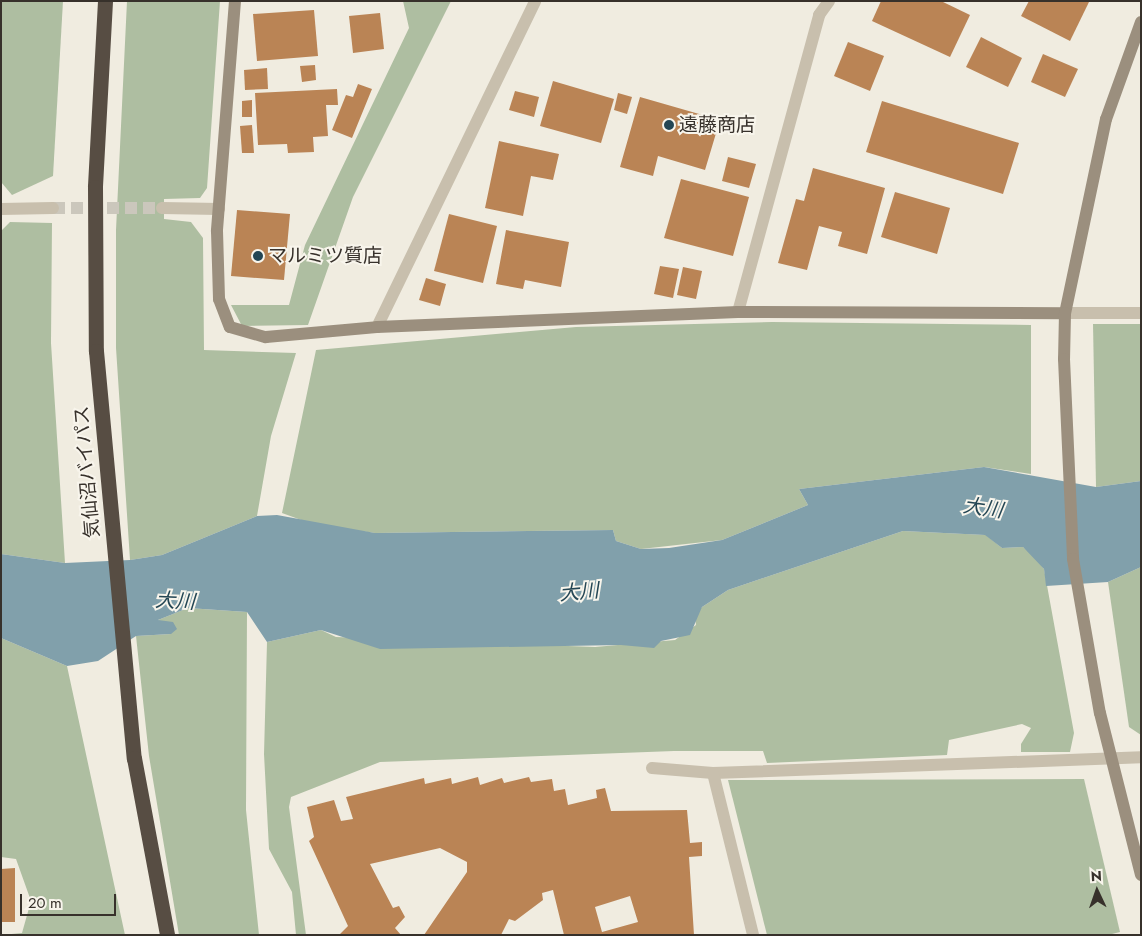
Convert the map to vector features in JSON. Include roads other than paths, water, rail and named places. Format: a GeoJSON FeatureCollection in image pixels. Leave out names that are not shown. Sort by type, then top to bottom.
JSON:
{"type":"FeatureCollection","features":[{"type":"Feature","properties":{"kind":"highway","name":"気仙沼バイパス"},"geometry":{"type":"LineString","coordinates":[[105,1],[96,149],[96,351],[134,758],[167,935]]}},
{"type":"Feature","properties":{"kind":"street"},"geometry":{"type":"LineString","coordinates":[[235,1],[219,209],[219,299],[230,327],[266,337],[376,327],[738,312],[1141,313]]}},
{"type":"Feature","properties":{"kind":"street"},"geometry":{"type":"LineString","coordinates":[[376,327],[535,1]]}},
{"type":"Feature","properties":{"kind":"street"},"geometry":{"type":"LineString","coordinates":[[738,312],[819,15],[829,1]]}},
{"type":"Feature","properties":{"kind":"street"},"geometry":{"type":"LineString","coordinates":[[1141,22],[1106,119],[1065,313],[1064,359],[1073,559],[1100,713],[1141,875]]}},
{"type":"Feature","properties":{"kind":"street"},"geometry":{"type":"LineString","coordinates":[[1,209],[53,208]]}},
{"type":"Feature","properties":{"kind":"street"},"geometry":{"type":"LineString","coordinates":[[162,208],[219,209]]}},
{"type":"Feature","properties":{"kind":"street"},"geometry":{"type":"LineString","coordinates":[[652,768],[713,773],[1141,757]]}},
{"type":"Feature","properties":{"kind":"street"},"geometry":{"type":"LineString","coordinates":[[713,773],[752,935]]}},
{"type":"Feature","properties":{"kind":"water","name":"大川"},"geometry":{"type":"Polygon","coordinates":[[[984,467],[1096,487],[1141,481],[1141,567],[1108,582],[1046,586],[1044,569],[1023,547],[1002,548],[985,535],[903,531],[728,590],[702,607],[690,635],[661,641],[654,648],[621,645],[380,649],[321,630],[267,642],[247,612],[188,608],[158,620],[173,622],[177,629],[171,634],[136,636],[98,661],[67,666],[1,638],[1,554],[65,563],[130,560],[162,555],[257,516],[277,515],[375,533],[613,530],[616,541],[641,549],[669,548],[722,540],[808,505],[799,489],[984,467]]]}},
{"type":"Feature","properties":{"kind":"tunnel"},"geometry":{"type":"LineString","coordinates":[[53,208],[162,208]]}},
{"type":"Feature","properties":{"kind":"place","name":"遠藤商店"},"geometry":{"type":"Point","coordinates":[669,125]}},
{"type":"Feature","properties":{"kind":"place","name":"マルミツ質店"},"geometry":{"type":"Point","coordinates":[258,256]}}]}
